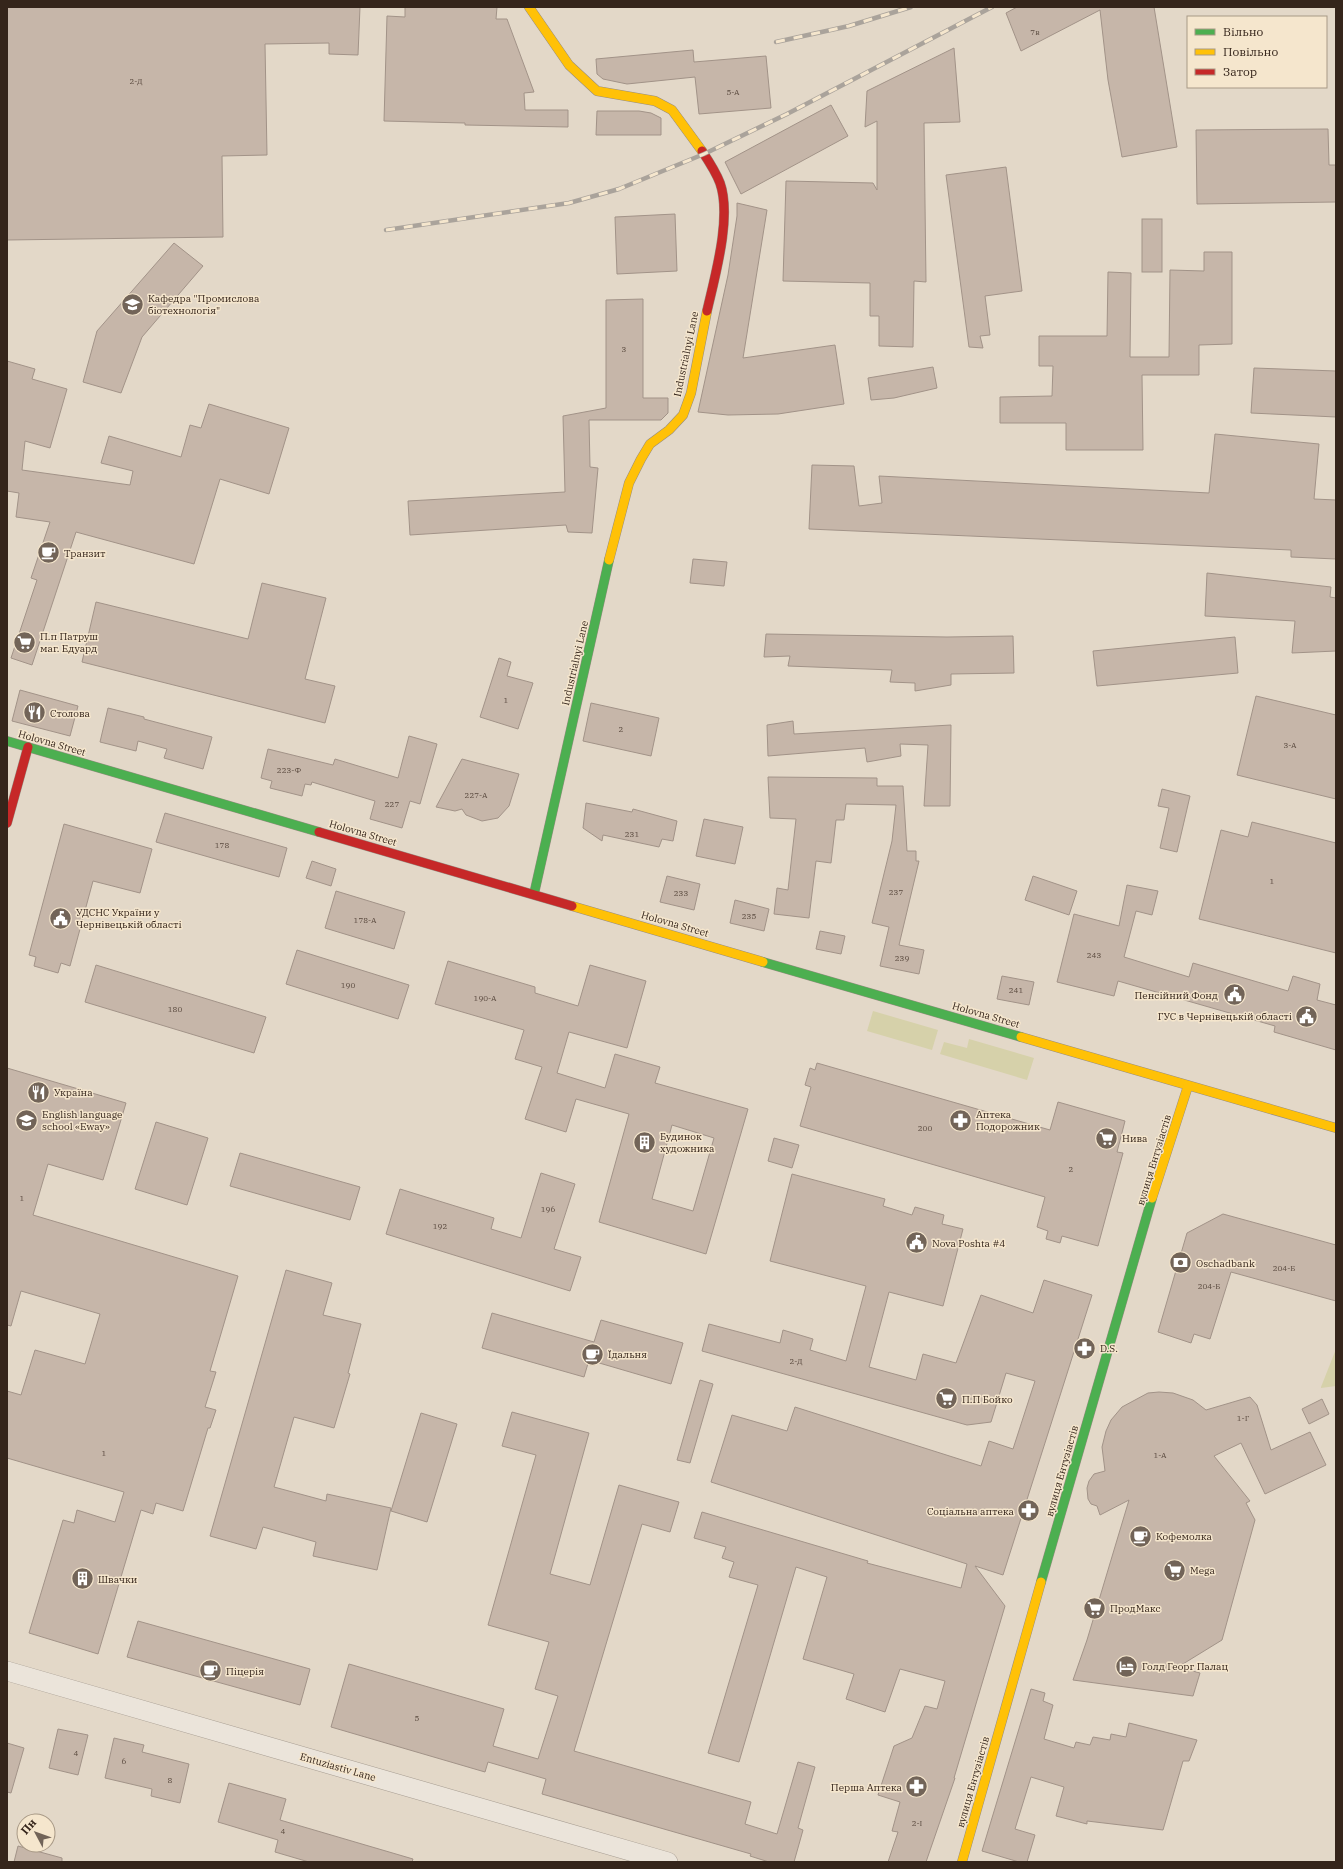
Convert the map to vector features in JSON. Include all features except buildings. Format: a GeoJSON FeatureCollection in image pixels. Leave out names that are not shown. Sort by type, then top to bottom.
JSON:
{"type":"FeatureCollection","features":[{"type":"Feature","properties":{"kind":"street","name":"Industrialnyi Lane"},"geometry":{"type":"LineString","coordinates":[[529,7],[569,65],[597,91],[655,101],[672,110],[704,154],[720,183],[725,214],[716,272],[699,346],[691,393],[683,415],[669,430],[650,444],[629,483],[615,535],[534,894]]}},
{"type":"Feature","properties":{"kind":"street","name":"Holovna Street"},"geometry":{"type":"LineString","coordinates":[[7,741],[1336,1128]]}},
{"type":"Feature","properties":{"kind":"street"},"geometry":{"type":"LineString","coordinates":[[7,823],[28,747]]}},
{"type":"Feature","properties":{"kind":"street","name":"вулиця Ентузіастів"},"geometry":{"type":"LineString","coordinates":[[962,1862],[1033,1607],[1156,1185],[1188,1086]]}},
{"type":"Feature","properties":{"kind":"street","name":"Entuziastiv Lane"},"geometry":{"type":"LineString","coordinates":[[7,1671],[668,1862]]}},
{"type":"Feature","properties":{"kind":"shaded area"},"geometry":{"type":"Polygon","coordinates":[[[873,1011],[938,1030],[932,1050],[867,1031],[873,1011]]]}},
{"type":"Feature","properties":{"kind":"shaded area"},"geometry":{"type":"Polygon","coordinates":[[[969,1039],[1034,1058],[1027,1080],[940,1054],[944,1042],[967,1048],[969,1039]]]}},
{"type":"Feature","properties":{"kind":"shaded area"},"geometry":{"type":"Polygon","coordinates":[[[1336,1349],[1336,1386],[1321,1388],[1321,1387],[1336,1349]]]}},
{"type":"Feature","properties":{"kind":"railway"},"geometry":{"type":"LineString","coordinates":[[776,42],[849,26],[911,7]]}},
{"type":"Feature","properties":{"kind":"railway"},"geometry":{"type":"LineString","coordinates":[[386,230],[569,203],[619,189],[704,154],[787,114],[992,7]]}},
{"type":"Feature","properties":{"kind":"traffic: fast"},"geometry":{"type":"LineString","coordinates":[[534,894],[609,560]]}},
{"type":"Feature","properties":{"kind":"traffic: fast"},"geometry":{"type":"LineString","coordinates":[[7,741],[319,832]]}},
{"type":"Feature","properties":{"kind":"traffic: fast"},"geometry":{"type":"LineString","coordinates":[[763,962],[1021,1037]]}},
{"type":"Feature","properties":{"kind":"traffic: fast"},"geometry":{"type":"LineString","coordinates":[[1041,1582],[1152,1198]]}},
{"type":"Feature","properties":{"kind":"traffic: slow"},"geometry":{"type":"LineString","coordinates":[[529,7],[569,65],[597,91],[655,101],[672,110],[702,151]]}},
{"type":"Feature","properties":{"kind":"traffic: slow"},"geometry":{"type":"LineString","coordinates":[[609,560],[629,483],[641,459],[650,444],[669,430],[683,415],[691,393],[707,311]]}},
{"type":"Feature","properties":{"kind":"traffic: slow"},"geometry":{"type":"LineString","coordinates":[[572,906],[763,962]]}},
{"type":"Feature","properties":{"kind":"traffic: slow"},"geometry":{"type":"LineString","coordinates":[[1021,1037],[1336,1128]]}},
{"type":"Feature","properties":{"kind":"traffic: slow"},"geometry":{"type":"LineString","coordinates":[[1152,1198],[1188,1086]]}},
{"type":"Feature","properties":{"kind":"traffic: slow"},"geometry":{"type":"LineString","coordinates":[[962,1862],[1041,1582]]}},
{"type":"Feature","properties":{"kind":"traffic: jam"},"geometry":{"type":"LineString","coordinates":[[702,151],[720,183],[724,212],[721,247],[707,311]]}},
{"type":"Feature","properties":{"kind":"traffic: jam"},"geometry":{"type":"LineString","coordinates":[[7,823],[28,747]]}},
{"type":"Feature","properties":{"kind":"traffic: jam"},"geometry":{"type":"LineString","coordinates":[[319,832],[572,906]]}},
{"type":"Feature","properties":{"kind":"place","name":"Кафедра \"Промислова біотехнологія\""},"geometry":{"type":"Point","coordinates":[132,304]}},
{"type":"Feature","properties":{"kind":"place","name":"Транзит"},"geometry":{"type":"Point","coordinates":[49,553]}},
{"type":"Feature","properties":{"kind":"place","name":"П.п Патруш маг. Едуард"},"geometry":{"type":"Point","coordinates":[25,642]}},
{"type":"Feature","properties":{"kind":"place","name":"Столова"},"geometry":{"type":"Point","coordinates":[34,713]}},
{"type":"Feature","properties":{"kind":"place","name":"УДСНС України у Чернівецькій області"},"geometry":{"type":"Point","coordinates":[61,918]}},
{"type":"Feature","properties":{"kind":"place","name":"Пенсійний Фонд"},"geometry":{"type":"Point","coordinates":[1234,995]}},
{"type":"Feature","properties":{"kind":"place","name":"ГУС в Чернівецькій області"},"geometry":{"type":"Point","coordinates":[1307,1016]}},
{"type":"Feature","properties":{"kind":"place","name":"Україна"},"geometry":{"type":"Point","coordinates":[38,1092]}},
{"type":"Feature","properties":{"kind":"place","name":"English language school «Eway»"},"geometry":{"type":"Point","coordinates":[27,1120]}},
{"type":"Feature","properties":{"kind":"place","name":"Аптека Подорожник"},"geometry":{"type":"Point","coordinates":[960,1120]}},
{"type":"Feature","properties":{"kind":"place","name":"Нива"},"geometry":{"type":"Point","coordinates":[1107,1138]}},
{"type":"Feature","properties":{"kind":"place","name":"Будинок художника"},"geometry":{"type":"Point","coordinates":[644,1142]}},
{"type":"Feature","properties":{"kind":"place","name":"Nova Poshta #4"},"geometry":{"type":"Point","coordinates":[916,1243]}},
{"type":"Feature","properties":{"kind":"place","name":"Oschadbank"},"geometry":{"type":"Point","coordinates":[1181,1263]}},
{"type":"Feature","properties":{"kind":"place","name":"D.S."},"geometry":{"type":"Point","coordinates":[1084,1348]}},
{"type":"Feature","properties":{"kind":"place","name":"Їдальня"},"geometry":{"type":"Point","coordinates":[592,1354]}},
{"type":"Feature","properties":{"kind":"place","name":"П.П Бойко"},"geometry":{"type":"Point","coordinates":[947,1399]}},
{"type":"Feature","properties":{"kind":"place","name":"Соціальна аптека"},"geometry":{"type":"Point","coordinates":[1029,1511]}},
{"type":"Feature","properties":{"kind":"place","name":"Кофемолка"},"geometry":{"type":"Point","coordinates":[1141,1536]}},
{"type":"Feature","properties":{"kind":"place","name":"Mega"},"geometry":{"type":"Point","coordinates":[1175,1570]}},
{"type":"Feature","properties":{"kind":"place","name":"Швачки"},"geometry":{"type":"Point","coordinates":[83,1579]}},
{"type":"Feature","properties":{"kind":"place","name":"ПродМакс"},"geometry":{"type":"Point","coordinates":[1094,1608]}},
{"type":"Feature","properties":{"kind":"place","name":"Голд Георг Палац"},"geometry":{"type":"Point","coordinates":[1127,1666]}},
{"type":"Feature","properties":{"kind":"place","name":"Піцерія"},"geometry":{"type":"Point","coordinates":[211,1671]}},
{"type":"Feature","properties":{"kind":"place","name":"Перша Аптека"},"geometry":{"type":"Point","coordinates":[917,1787]}}]}
